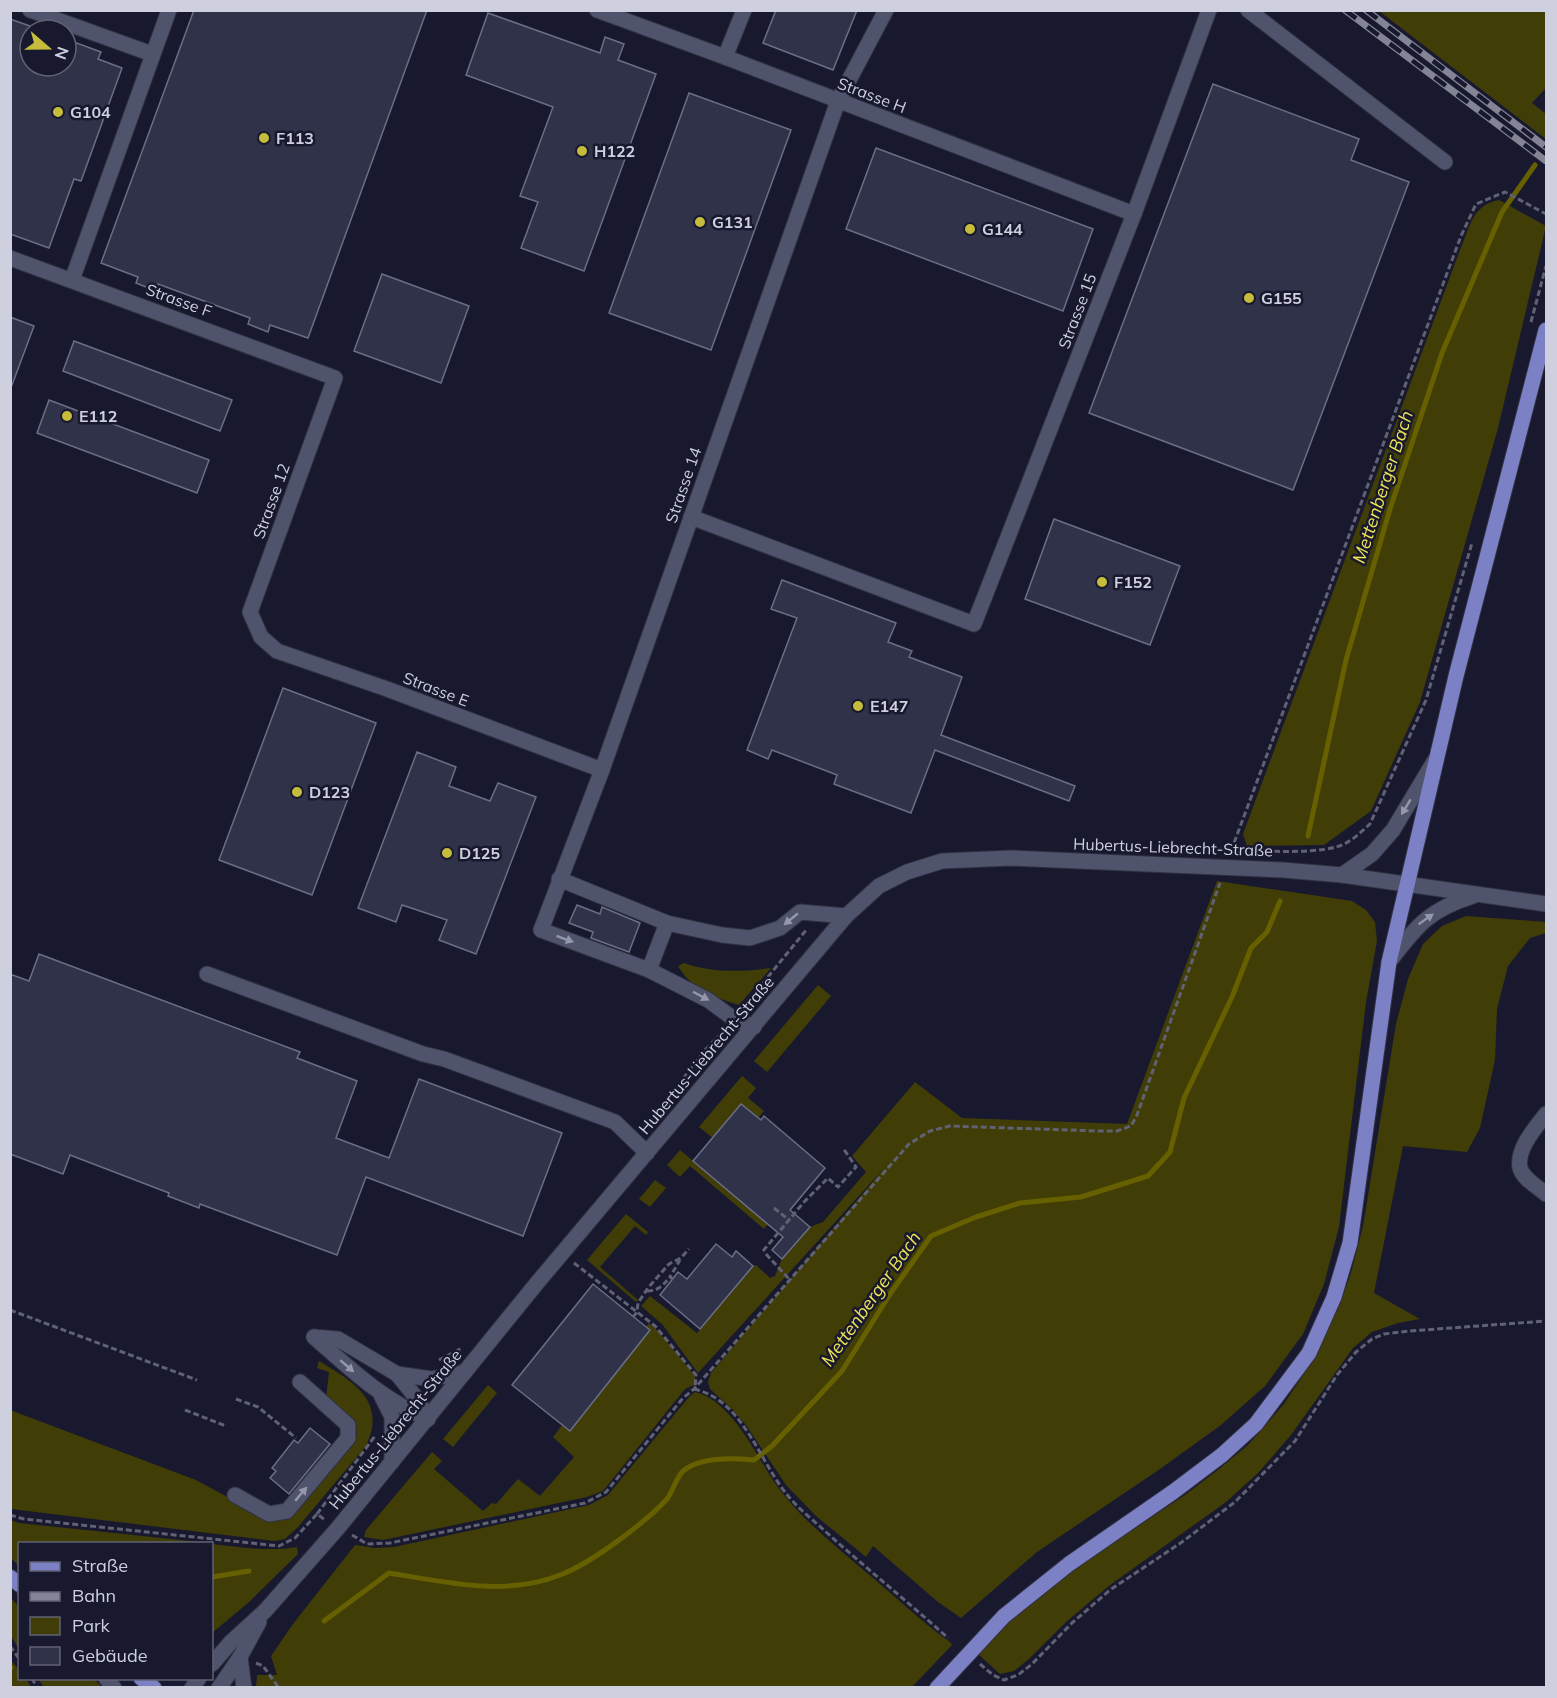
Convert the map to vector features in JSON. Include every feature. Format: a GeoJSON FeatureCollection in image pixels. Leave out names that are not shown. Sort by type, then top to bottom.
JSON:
{"type":"FeatureCollection","features":[{"type":"Feature","properties":{"kind":"main road"},"geometry":{"type":"LineString","coordinates":[[937,1688],[1004,1616],[1069,1564],[1222,1455],[1256,1424],[1309,1353],[1334,1297],[1350,1243],[1389,962],[1437,757],[1546,330]]}},
{"type":"Feature","properties":{"kind":"street"},"geometry":{"type":"LineString","coordinates":[[30,10],[152,54]]}},
{"type":"Feature","properties":{"kind":"street"},"geometry":{"type":"LineString","coordinates":[[72,280],[169,10]]}},
{"type":"Feature","properties":{"kind":"street","name":"Strasse H"},"geometry":{"type":"LineString","coordinates":[[597,10],[1134,214]]}},
{"type":"Feature","properties":{"kind":"street"},"geometry":{"type":"LineString","coordinates":[[725,57],[744,10]]}},
{"type":"Feature","properties":{"kind":"street","name":"Strasse 14"},"geometry":{"type":"LineString","coordinates":[[649,970],[541,930],[602,770],[838,101],[886,10]]}},
{"type":"Feature","properties":{"kind":"street","name":"Strasse 15"},"geometry":{"type":"LineString","coordinates":[[691,517],[974,624],[1134,214],[1209,10]]}},
{"type":"Feature","properties":{"kind":"street"},"geometry":{"type":"LineString","coordinates":[[1248,10],[1445,162]]}},
{"type":"Feature","properties":{"kind":"street","name":"Strasse F"},"geometry":{"type":"LineString","coordinates":[[10,258],[335,378]]}},
{"type":"Feature","properties":{"kind":"street","name":"Strasse 12"},"geometry":{"type":"LineString","coordinates":[[261,637],[250,612],[335,378]]}},
{"type":"Feature","properties":{"kind":"street","name":"Strasse E"},"geometry":{"type":"LineString","coordinates":[[261,637],[277,651],[387,689],[602,770]]}},
{"type":"Feature","properties":{"kind":"street"},"geometry":{"type":"LineString","coordinates":[[1342,875],[1372,854],[1393,830],[1437,757]]}},
{"type":"Feature","properties":{"kind":"street","name":"Hubertus-Liebrecht-Straße"},"geometry":{"type":"LineString","coordinates":[[213,1663],[231,1642],[265,1611],[338,1528],[562,1253],[846,916],[879,886],[907,872],[942,861],[1011,858],[1224,867],[1342,875],[1546,904]]}},
{"type":"Feature","properties":{"kind":"street"},"geometry":{"type":"LineString","coordinates":[[560,879],[667,923],[722,935],[750,938],[780,928],[800,912],[846,916]]}},
{"type":"Feature","properties":{"kind":"street","name":"Hubertus-Liebrecht-Straße"},"geometry":{"type":"LineString","coordinates":[[1389,962],[1416,926],[1447,904],[1477,895]]}},
{"type":"Feature","properties":{"kind":"street"},"geometry":{"type":"LineString","coordinates":[[667,923],[649,970],[708,1000],[734,1019],[754,1027]]}},
{"type":"Feature","properties":{"kind":"street"},"geometry":{"type":"LineString","coordinates":[[207,974],[615,1122],[647,1153]]}},
{"type":"Feature","properties":{"kind":"street"},"geometry":{"type":"LineString","coordinates":[[1546,1114],[1521,1153],[1520,1168],[1528,1180],[1546,1194]]}},
{"type":"Feature","properties":{"kind":"street"},"geometry":{"type":"LineString","coordinates":[[428,1419],[406,1410],[381,1395],[314,1337],[338,1340],[397,1374],[432,1379],[465,1372]]}},
{"type":"Feature","properties":{"kind":"street"},"geometry":{"type":"LineString","coordinates":[[397,1374],[418,1400],[428,1419]]}},
{"type":"Feature","properties":{"kind":"street"},"geometry":{"type":"LineString","coordinates":[[235,1495],[269,1514],[287,1511],[348,1438],[348,1425],[300,1382]]}},
{"type":"Feature","properties":{"kind":"street"},"geometry":{"type":"LineString","coordinates":[[381,1395],[392,1418],[392,1462]]}},
{"type":"Feature","properties":{"kind":"street","name":"Hubertus-Liebrecht-Straße"},"geometry":{"type":"LineString","coordinates":[[219,1688],[240,1657],[265,1611]]}},
{"type":"Feature","properties":{"kind":"street"},"geometry":{"type":"LineString","coordinates":[[213,1651],[231,1642]]}},
{"type":"Feature","properties":{"kind":"street"},"geometry":{"type":"LineString","coordinates":[[240,1657],[244,1688]]}},
{"type":"Feature","properties":{"kind":"path"},"geometry":{"type":"LineString","coordinates":[[10,1515],[24,1519],[279,1546],[295,1538],[317,1514],[367,1544],[390,1543],[585,1503],[606,1492],[683,1398],[694,1389],[909,1144],[930,1131],[950,1126],[1118,1131],[1131,1126],[1137,1115],[1224,867],[1461,236],[1476,204],[1505,192],[1546,214]]}},
{"type":"Feature","properties":{"kind":"path"},"geometry":{"type":"LineString","coordinates":[[1530,328],[1546,266]]}},
{"type":"Feature","properties":{"kind":"path"},"geometry":{"type":"LineString","coordinates":[[1210,849],[1308,850],[1337,847],[1354,839],[1370,824],[1426,700],[1475,533]]}},
{"type":"Feature","properties":{"kind":"path"},"geometry":{"type":"LineString","coordinates":[[657,1114],[706,1049],[734,1019],[807,930],[824,915]]}},
{"type":"Feature","properties":{"kind":"path"},"geometry":{"type":"LineString","coordinates":[[789,1280],[764,1252],[789,1220],[828,1178],[838,1187],[856,1167],[843,1148]]}},
{"type":"Feature","properties":{"kind":"path"},"geometry":{"type":"LineString","coordinates":[[774,1208],[789,1220]]}},
{"type":"Feature","properties":{"kind":"path"},"geometry":{"type":"LineString","coordinates":[[647,1291],[661,1288],[671,1278],[681,1258],[689,1249]]}},
{"type":"Feature","properties":{"kind":"path"},"geometry":{"type":"LineString","coordinates":[[562,1253],[655,1326],[686,1360],[696,1375],[694,1389]]}},
{"type":"Feature","properties":{"kind":"path"},"geometry":{"type":"LineString","coordinates":[[633,1317],[637,1312],[638,1303],[647,1291],[669,1264],[681,1258]]}},
{"type":"Feature","properties":{"kind":"path"},"geometry":{"type":"LineString","coordinates":[[10,1310],[197,1380]]}},
{"type":"Feature","properties":{"kind":"path"},"geometry":{"type":"LineString","coordinates":[[980,1664],[993,1676],[1004,1680],[1018,1675],[1110,1590],[1182,1542],[1235,1502],[1295,1440],[1337,1375],[1356,1352],[1372,1339],[1384,1334],[1401,1332],[1546,1321]]}},
{"type":"Feature","properties":{"kind":"path"},"geometry":{"type":"LineString","coordinates":[[694,1389],[715,1398],[734,1416],[756,1444],[789,1497],[948,1638]]}},
{"type":"Feature","properties":{"kind":"path"},"geometry":{"type":"LineString","coordinates":[[236,1399],[258,1407],[296,1438]]}},
{"type":"Feature","properties":{"kind":"path"},"geometry":{"type":"LineString","coordinates":[[185,1410],[226,1426]]}},
{"type":"Feature","properties":{"kind":"path"},"geometry":{"type":"LineString","coordinates":[[240,1657],[263,1666],[279,1688]]}},
{"type":"Feature","properties":{"kind":"green space"},"geometry":{"type":"Polygon","coordinates":[[[1379,11],[1546,11],[1546,88],[1532,103],[1546,114],[1546,139],[1379,11]]]}},
{"type":"Feature","properties":{"kind":"green space"},"geometry":{"type":"Polygon","coordinates":[[[1499,200],[1546,226],[1498,428],[1420,702],[1371,811],[1324,845],[1247,846],[1243,834],[1467,233],[1477,212],[1499,200]]]}},
{"type":"Feature","properties":{"kind":"green space"},"geometry":{"type":"Polygon","coordinates":[[[1217,881],[1352,901],[1366,910],[1375,922],[1377,941],[1366,1002],[1339,1227],[1324,1284],[1303,1334],[1265,1386],[1221,1425],[1037,1552],[961,1618],[938,1602],[873,1546],[866,1557],[816,1516],[786,1485],[746,1425],[710,1389],[708,1382],[711,1373],[887,1165],[698,1373],[662,1324],[641,1306],[650,1296],[697,1333],[753,1266],[756,1265],[770,1278],[775,1276],[782,1259],[810,1227],[823,1222],[866,1172],[852,1156],[915,1082],[962,1118],[1127,1124],[1217,881]]]}},
{"type":"Feature","properties":{"kind":"green space"},"geometry":{"type":"Polygon","coordinates":[[[1466,916],[1546,922],[1546,933],[1530,938],[1508,966],[1497,1009],[1495,1060],[1480,1128],[1467,1152],[1403,1146],[1374,1293],[1420,1319],[1398,1323],[1372,1332],[1353,1348],[1291,1435],[1258,1473],[1226,1502],[1110,1585],[1066,1622],[1014,1671],[1000,1674],[977,1653],[1011,1617],[1052,1583],[1185,1495],[1248,1445],[1284,1404],[1321,1346],[1351,1273],[1363,1226],[1396,1024],[1408,979],[1423,944],[1442,926],[1466,916]]]}},
{"type":"Feature","properties":{"kind":"green space"},"geometry":{"type":"Polygon","coordinates":[[[684,963],[706,969],[727,971],[771,968],[739,1005],[704,992],[697,987],[678,966],[684,963]]]}},
{"type":"Feature","properties":{"kind":"green space"},"geometry":{"type":"Polygon","coordinates":[[[818,985],[831,996],[767,1072],[754,1061],[818,985]]]}},
{"type":"Feature","properties":{"kind":"green space"},"geometry":{"type":"Polygon","coordinates":[[[742,1076],[756,1088],[748,1098],[764,1111],[758,1118],[741,1104],[713,1138],[699,1127],[742,1076]]]}},
{"type":"Feature","properties":{"kind":"green space"},"geometry":{"type":"Polygon","coordinates":[[[680,1150],[768,1224],[764,1229],[690,1166],[680,1177],[667,1165],[680,1150]]]}},
{"type":"Feature","properties":{"kind":"green space"},"geometry":{"type":"Polygon","coordinates":[[[655,1180],[666,1188],[650,1207],[639,1199],[655,1180]]]}},
{"type":"Feature","properties":{"kind":"green space"},"geometry":{"type":"Polygon","coordinates":[[[626,1214],[648,1232],[646,1235],[635,1226],[600,1267],[638,1300],[636,1302],[587,1260],[626,1214]]]}},
{"type":"Feature","properties":{"kind":"green space"},"geometry":{"type":"Polygon","coordinates":[[[649,1323],[695,1376],[696,1384],[685,1389],[603,1491],[587,1497],[383,1540],[364,1537],[366,1530],[432,1452],[442,1461],[434,1469],[483,1511],[492,1503],[496,1504],[518,1479],[540,1496],[574,1457],[553,1437],[562,1425],[570,1430],[650,1330],[646,1327],[649,1323]]]}},
{"type":"Feature","properties":{"kind":"green space"},"geometry":{"type":"Polygon","coordinates":[[[319,1361],[355,1385],[364,1394],[370,1405],[371,1430],[366,1446],[298,1527],[285,1539],[275,1541],[11,1509],[10,1410],[196,1480],[270,1520],[292,1513],[357,1435],[351,1418],[326,1398],[329,1372],[317,1368],[319,1361]]]}},
{"type":"Feature","properties":{"kind":"green space"},"geometry":{"type":"Polygon","coordinates":[[[488,1385],[497,1393],[453,1447],[443,1439],[488,1385]]]}},
{"type":"Feature","properties":{"kind":"green space"},"geometry":{"type":"Polygon","coordinates":[[[695,1392],[708,1397],[731,1417],[775,1483],[808,1521],[833,1545],[950,1642],[952,1645],[912,1687],[256,1687],[257,1675],[277,1675],[271,1656],[355,1545],[375,1548],[394,1547],[589,1505],[608,1495],[695,1392]]]}},
{"type":"Feature","properties":{"kind":"green space"},"geometry":{"type":"Polygon","coordinates":[[[11,1520],[19,1523],[200,1542],[18,1542],[18,1565],[11,1558],[11,1520]]]}},
{"type":"Feature","properties":{"kind":"green space"},"geometry":{"type":"Polygon","coordinates":[[[213,1544],[265,1549],[297,1547],[298,1554],[249,1602],[213,1632],[213,1544]]]}},
{"type":"Feature","properties":{"kind":"green space"},"geometry":{"type":"Polygon","coordinates":[[[11,1598],[18,1606],[18,1647],[11,1636],[11,1598]]]}},
{"type":"Feature","properties":{"kind":"green space"},"geometry":{"type":"Polygon","coordinates":[[[10,1659],[18,1669],[18,1680],[27,1680],[31,1687],[11,1687],[10,1659]]]}},
{"type":"Feature","properties":{"kind":"green space"},"geometry":{"type":"Polygon","coordinates":[[[39,1680],[95,1680],[102,1687],[44,1687],[39,1680]]]}},
{"type":"Feature","properties":{"kind":"building","name":"F113"},"geometry":{"type":"Polygon","coordinates":[[[194,10],[427,10],[308,338],[270,325],[268,332],[248,324],[250,318],[158,284],[156,291],[136,283],[138,277],[101,263],[194,10]]]}},
{"type":"Feature","properties":{"kind":"building"},"geometry":{"type":"Polygon","coordinates":[[[776,10],[857,10],[833,70],[763,43],[776,10]]]}},
{"type":"Feature","properties":{"kind":"building","name":"H122"},"geometry":{"type":"Polygon","coordinates":[[[488,13],[600,53],[605,37],[624,44],[618,60],[656,74],[584,271],[521,248],[538,202],[520,196],[553,107],[466,75],[488,13]]]}},
{"type":"Feature","properties":{"kind":"building","name":"G104"},"geometry":{"type":"Polygon","coordinates":[[[10,19],[18,22],[18,78],[78,78],[78,43],[101,52],[98,59],[122,68],[81,181],[74,179],[49,248],[10,234],[10,19]]]}},
{"type":"Feature","properties":{"kind":"building","name":"G155"},"geometry":{"type":"Polygon","coordinates":[[[1213,84],[1359,139],[1351,160],[1409,182],[1293,490],[1089,413],[1213,84]]]}},
{"type":"Feature","properties":{"kind":"building","name":"G131"},"geometry":{"type":"Polygon","coordinates":[[[689,93],[791,130],[711,350],[609,313],[689,93]]]}},
{"type":"Feature","properties":{"kind":"building","name":"G144"},"geometry":{"type":"Polygon","coordinates":[[[876,148],[1093,229],[1063,311],[846,229],[876,148]]]}},
{"type":"Feature","properties":{"kind":"building"},"geometry":{"type":"Polygon","coordinates":[[[382,274],[469,306],[441,383],[354,351],[382,274]]]}},
{"type":"Feature","properties":{"kind":"building"},"geometry":{"type":"Polygon","coordinates":[[[10,317],[34,326],[12,385],[10,385],[10,317]]]}},
{"type":"Feature","properties":{"kind":"building"},"geometry":{"type":"Polygon","coordinates":[[[74,341],[232,400],[220,431],[63,371],[74,341]]]}},
{"type":"Feature","properties":{"kind":"building"},"geometry":{"type":"Polygon","coordinates":[[[49,400],[209,460],[197,493],[37,433],[49,400]]]}},
{"type":"Feature","properties":{"kind":"building","name":"F152"},"geometry":{"type":"Polygon","coordinates":[[[1054,519],[1180,566],[1150,645],[1025,599],[1054,519]]]}},
{"type":"Feature","properties":{"kind":"building","name":"E147"},"geometry":{"type":"Polygon","coordinates":[[[782,580],[896,623],[888,642],[912,651],[909,657],[962,677],[941,735],[1075,786],[1069,801],[935,750],[911,813],[834,784],[837,775],[772,750],[768,759],[747,750],[797,618],[771,609],[782,580]]]}},
{"type":"Feature","properties":{"kind":"building","name":"D123"},"geometry":{"type":"Polygon","coordinates":[[[283,688],[376,723],[312,895],[219,860],[283,688]]]}},
{"type":"Feature","properties":{"kind":"building","name":"D125"},"geometry":{"type":"Polygon","coordinates":[[[417,752],[456,767],[449,786],[490,801],[498,783],[536,797],[476,954],[439,940],[447,920],[402,905],[396,922],[358,908],[417,752]]]}},
{"type":"Feature","properties":{"kind":"building"},"geometry":{"type":"Polygon","coordinates":[[[577,905],[600,914],[602,907],[640,923],[629,952],[591,938],[593,932],[569,923],[577,905]]]}},
{"type":"Feature","properties":{"kind":"building"},"geometry":{"type":"Polygon","coordinates":[[[39,954],[300,1052],[297,1058],[357,1081],[336,1138],[389,1158],[419,1079],[562,1133],[523,1236],[366,1177],[337,1255],[200,1204],[199,1208],[168,1196],[169,1193],[70,1155],[63,1174],[10,1154],[10,974],[29,981],[39,954]]]}},
{"type":"Feature","properties":{"kind":"building"},"geometry":{"type":"Polygon","coordinates":[[[741,1104],[761,1120],[764,1116],[825,1168],[790,1210],[810,1227],[782,1259],[772,1250],[783,1237],[693,1161],[741,1104]]]}},
{"type":"Feature","properties":{"kind":"building"},"geometry":{"type":"Polygon","coordinates":[[[716,1244],[732,1257],[736,1251],[753,1266],[700,1329],[660,1295],[678,1272],[687,1279],[716,1244]]]}},
{"type":"Feature","properties":{"kind":"building"},"geometry":{"type":"Polygon","coordinates":[[[593,1284],[650,1330],[570,1431],[512,1385],[593,1284]]]}},
{"type":"Feature","properties":{"kind":"building"},"geometry":{"type":"Polygon","coordinates":[[[310,1428],[330,1444],[289,1494],[270,1478],[276,1471],[272,1468],[294,1440],[298,1443],[310,1428]]]}},
{"type":"Feature","properties":{"kind":"waterway","name":"Mettenberger Bach"},"geometry":{"type":"LineString","coordinates":[[1308,836],[1346,660],[1390,509],[1442,353],[1502,212],[1535,165]]}},
{"type":"Feature","properties":{"kind":"waterway","name":"Mettenberger Bach"},"geometry":{"type":"LineString","coordinates":[[324,1621],[389,1573],[475,1586],[497,1586],[539,1582],[572,1570],[616,1542],[645,1519],[667,1499],[683,1471],[690,1466],[717,1459],[754,1460],[772,1446],[842,1371],[890,1294],[931,1236],[976,1217],[1020,1203],[1081,1197],[1148,1176],[1170,1152],[1184,1098],[1232,997],[1251,948],[1267,932],[1280,901]]}},
{"type":"Feature","properties":{"kind":"waterway","name":"Mettenberger Bach"},"geometry":{"type":"LineString","coordinates":[[213,1577],[249,1571]]}},
{"type":"Feature","properties":{"kind":"railway"},"geometry":{"type":"LineString","coordinates":[[1345,10],[1546,161]]}},
{"type":"Feature","properties":{"kind":"railway"},"geometry":{"type":"LineString","coordinates":[[1366,10],[1546,147]]}},
{"type":"Feature","properties":{"kind":"place","name":"G104"},"geometry":{"type":"Point","coordinates":[58,112]}},
{"type":"Feature","properties":{"kind":"place","name":"F113"},"geometry":{"type":"Point","coordinates":[264,138]}},
{"type":"Feature","properties":{"kind":"place","name":"H122"},"geometry":{"type":"Point","coordinates":[582,151]}},
{"type":"Feature","properties":{"kind":"place","name":"G131"},"geometry":{"type":"Point","coordinates":[700,222]}},
{"type":"Feature","properties":{"kind":"place","name":"G144"},"geometry":{"type":"Point","coordinates":[970,229]}},
{"type":"Feature","properties":{"kind":"place","name":"G155"},"geometry":{"type":"Point","coordinates":[1249,298]}},
{"type":"Feature","properties":{"kind":"place","name":"E112"},"geometry":{"type":"Point","coordinates":[67,416]}},
{"type":"Feature","properties":{"kind":"place","name":"F152"},"geometry":{"type":"Point","coordinates":[1102,582]}},
{"type":"Feature","properties":{"kind":"place","name":"E147"},"geometry":{"type":"Point","coordinates":[858,706]}},
{"type":"Feature","properties":{"kind":"place","name":"D123"},"geometry":{"type":"Point","coordinates":[297,792]}},
{"type":"Feature","properties":{"kind":"place","name":"D125"},"geometry":{"type":"Point","coordinates":[447,853]}}]}
